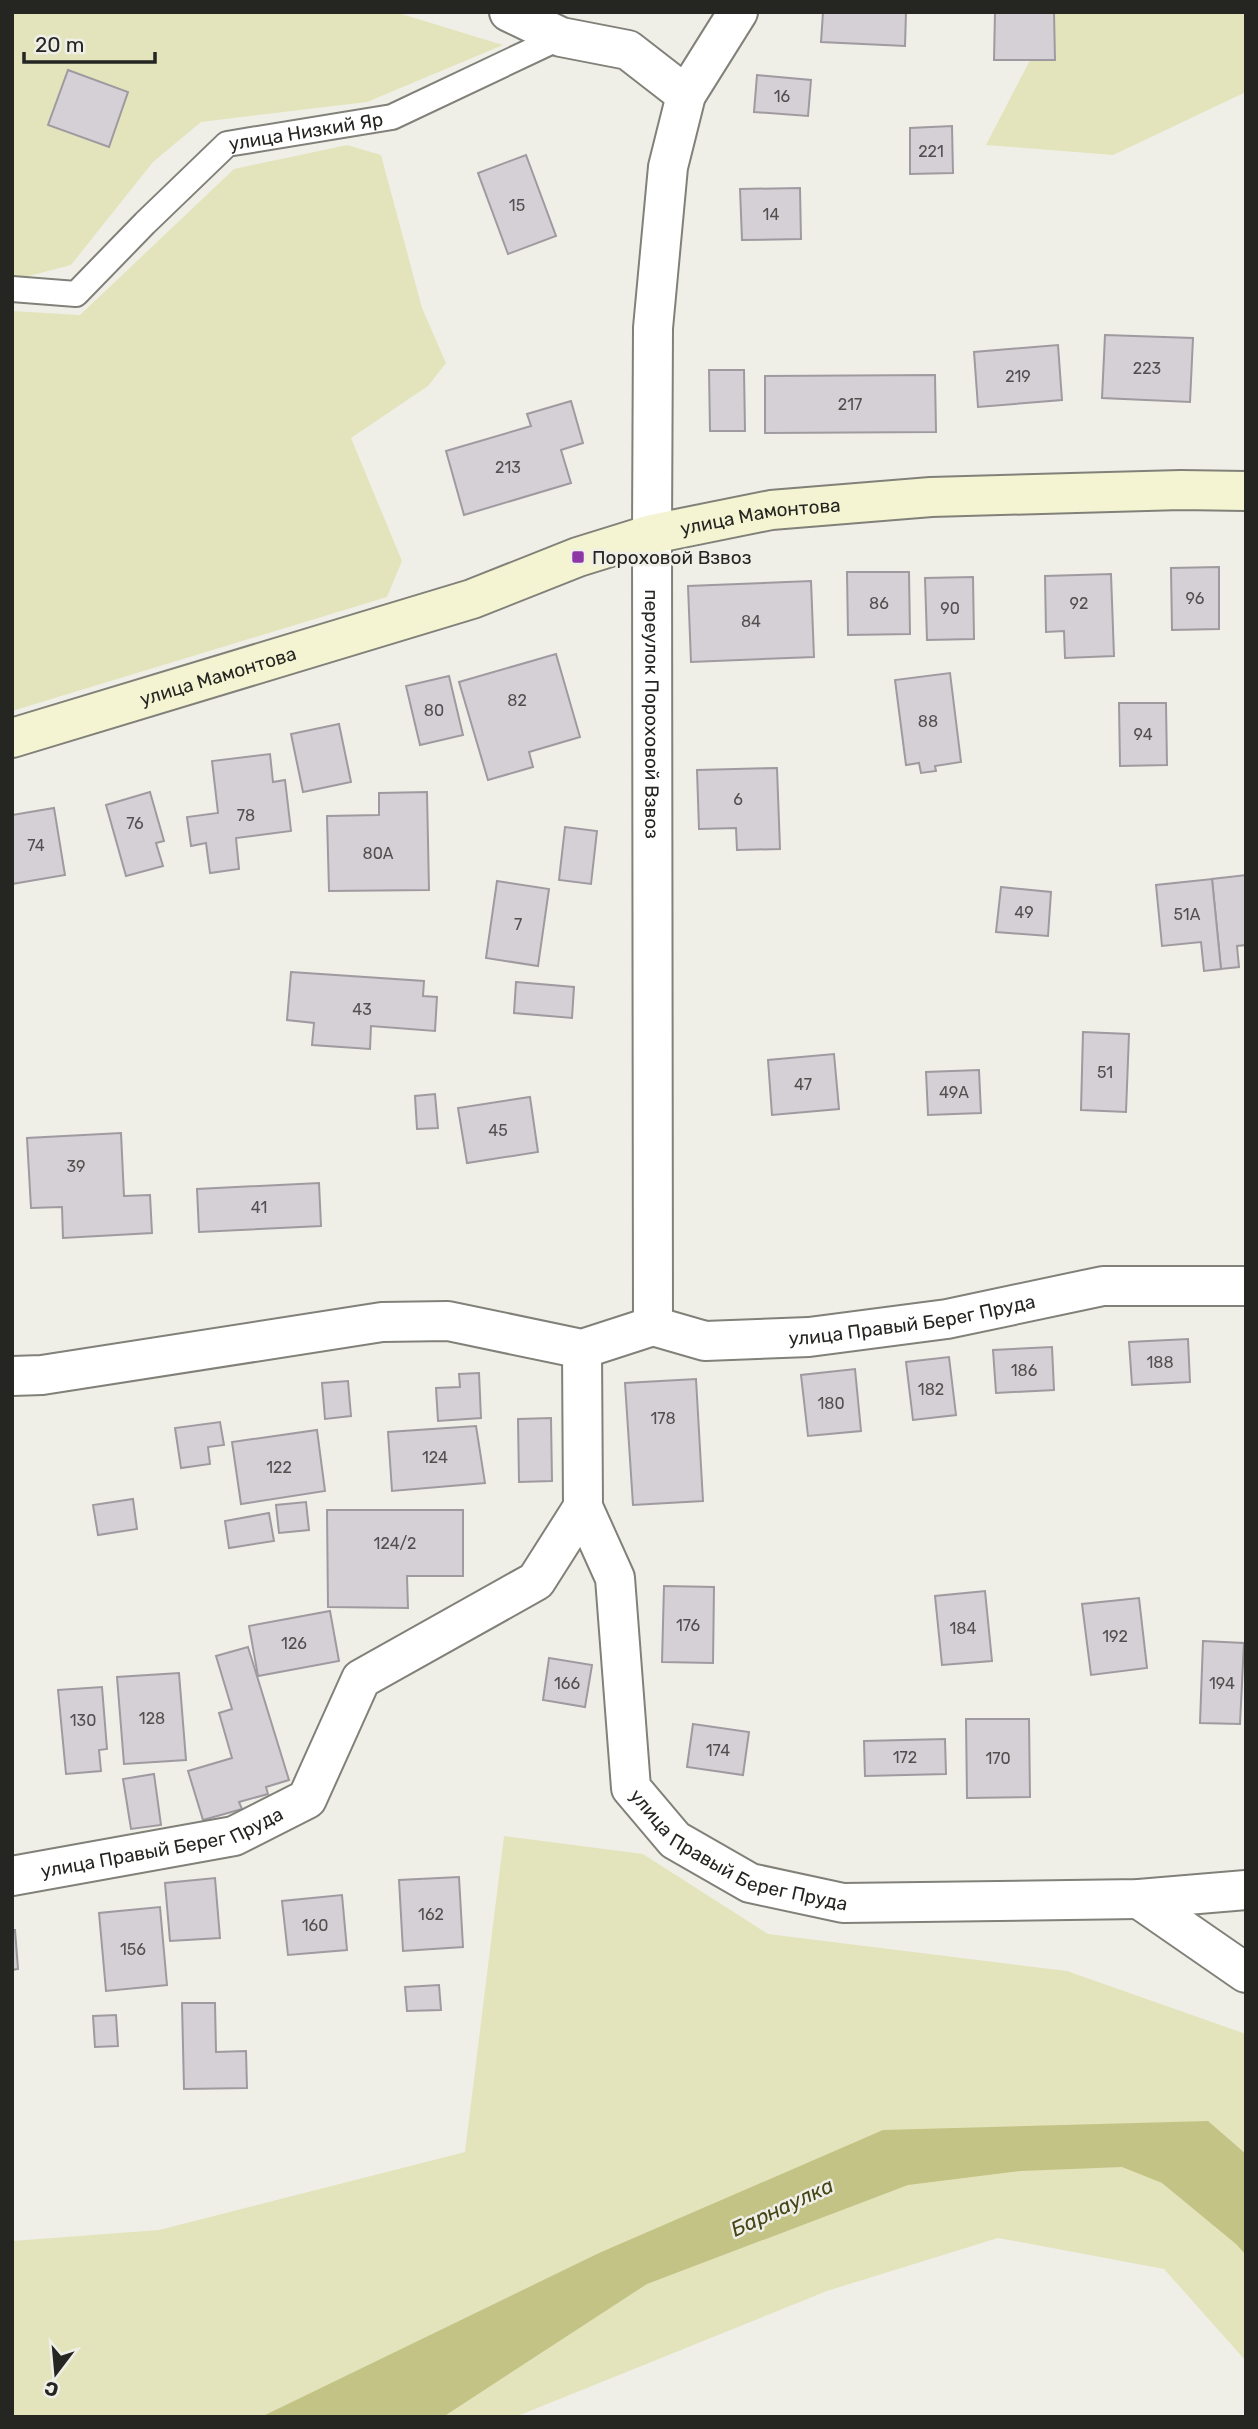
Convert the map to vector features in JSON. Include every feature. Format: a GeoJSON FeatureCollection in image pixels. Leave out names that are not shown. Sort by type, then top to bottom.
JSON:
{"type":"FeatureCollection","features":[{"type":"Feature","properties":{"kind":"main road","name":"улица Мамонтова"},"geometry":{"type":"LineString","coordinates":[[12,738],[472,599],[578,557],[652,534],[771,510],[931,497],[1181,490],[1246,491]]}},
{"type":"Feature","properties":{"kind":"street"},"geometry":{"type":"LineString","coordinates":[[509,12],[561,37],[628,50],[686,96]]}},
{"type":"Feature","properties":{"kind":"street","name":"переулок Пороховой Взвоз"},"geometry":{"type":"LineString","coordinates":[[653,1326],[653,328],[668,167],[686,96],[738,12]]}},
{"type":"Feature","properties":{"kind":"street","name":"улица Правый Берег Пруда"},"geometry":{"type":"LineString","coordinates":[[653,1326],[705,1341],[809,1337],[947,1319],[1103,1286],[1246,1286]]}},
{"type":"Feature","properties":{"kind":"street"},"geometry":{"type":"LineString","coordinates":[[12,1376],[42,1375],[382,1322],[448,1321],[582,1349],[653,1326]]}},
{"type":"Feature","properties":{"kind":"street","name":"улица Правый Берег Пруда"},"geometry":{"type":"LineString","coordinates":[[582,1349],[583,1507],[615,1578],[631,1788],[675,1840],[750,1883],[843,1903],[1139,1899],[1246,1890]]}},
{"type":"Feature","properties":{"kind":"street","name":"улица Правый Берег Пруда"},"geometry":{"type":"LineString","coordinates":[[12,1876],[234,1836],[307,1799],[361,1679],[536,1581],[583,1507]]}},
{"type":"Feature","properties":{"kind":"street"},"geometry":{"type":"LineString","coordinates":[[1139,1899],[1246,1973]]}},
{"type":"Feature","properties":{"kind":"lane","name":"улица Низкий Яр"},"geometry":{"type":"LineString","coordinates":[[12,289],[76,294],[228,144],[392,117],[561,37]]}},
{"type":"Feature","properties":{"kind":"green space"},"geometry":{"type":"Polygon","coordinates":[[[12,12],[395,12],[503,45],[367,102],[201,122],[153,162],[71,265],[25,277],[12,275],[12,12]]]}},
{"type":"Feature","properties":{"kind":"green space"},"geometry":{"type":"Polygon","coordinates":[[[1055,12],[1246,12],[1246,92],[1113,155],[986,145],[1055,12]]]}},
{"type":"Feature","properties":{"kind":"green space"},"geometry":{"type":"Polygon","coordinates":[[[347,145],[381,155],[422,308],[446,363],[428,386],[351,438],[402,561],[387,597],[12,711],[12,311],[80,315],[234,169],[347,145]]]}},
{"type":"Feature","properties":{"kind":"green space"},"geometry":{"type":"Polygon","coordinates":[[[504,1836],[643,1854],[768,1934],[1067,1971],[1246,2034],[1246,2361],[1164,2269],[998,2238],[827,2291],[515,2417],[12,2417],[12,2241],[159,2230],[465,2152],[504,1836]]]}},
{"type":"Feature","properties":{"kind":"water","name":"Барнаулка"},"geometry":{"type":"Polygon","coordinates":[[[1208,2121],[1246,2154],[1246,2255],[1162,2183],[1122,2167],[1021,2171],[908,2185],[647,2284],[443,2417],[261,2417],[599,2253],[883,2130],[1208,2121]]]}},
{"type":"Feature","properties":{"kind":"building"},"geometry":{"type":"Polygon","coordinates":[[[823,12],[906,12],[905,46],[821,42],[823,12]]]}},
{"type":"Feature","properties":{"kind":"building"},"geometry":{"type":"Polygon","coordinates":[[[995,12],[1054,12],[1055,60],[994,60],[995,12]]]}},
{"type":"Feature","properties":{"kind":"building"},"geometry":{"type":"Polygon","coordinates":[[[68,70],[128,92],[109,147],[48,125],[68,70]]]}},
{"type":"Feature","properties":{"kind":"building"},"geometry":{"type":"Polygon","coordinates":[[[757,75],[811,80],[808,116],[754,112],[757,75]]]}},
{"type":"Feature","properties":{"kind":"building"},"geometry":{"type":"Polygon","coordinates":[[[952,126],[953,173],[910,174],[910,128],[952,126]]]}},
{"type":"Feature","properties":{"kind":"building"},"geometry":{"type":"Polygon","coordinates":[[[526,155],[556,236],[508,254],[478,173],[526,155]]]}},
{"type":"Feature","properties":{"kind":"building"},"geometry":{"type":"Polygon","coordinates":[[[800,188],[801,239],[742,240],[740,189],[800,188]]]}},
{"type":"Feature","properties":{"kind":"building"},"geometry":{"type":"Polygon","coordinates":[[[1105,335],[1193,338],[1190,402],[1102,398],[1105,335]]]}},
{"type":"Feature","properties":{"kind":"building"},"geometry":{"type":"Polygon","coordinates":[[[1058,345],[1062,400],[978,407],[974,352],[1058,345]]]}},
{"type":"Feature","properties":{"kind":"building"},"geometry":{"type":"Polygon","coordinates":[[[709,370],[744,370],[745,431],[710,431],[709,370]]]}},
{"type":"Feature","properties":{"kind":"building"},"geometry":{"type":"Polygon","coordinates":[[[935,375],[936,432],[765,433],[765,376],[935,375]]]}},
{"type":"Feature","properties":{"kind":"building"},"geometry":{"type":"Polygon","coordinates":[[[571,401],[583,443],[561,450],[571,483],[464,515],[446,451],[531,426],[527,414],[571,401]]]}},
{"type":"Feature","properties":{"kind":"building"},"geometry":{"type":"Polygon","coordinates":[[[1219,567],[1219,629],[1172,630],[1171,568],[1219,567]]]}},
{"type":"Feature","properties":{"kind":"building"},"geometry":{"type":"Polygon","coordinates":[[[847,572],[909,572],[910,634],[848,635],[847,572]]]}},
{"type":"Feature","properties":{"kind":"building"},"geometry":{"type":"Polygon","coordinates":[[[1111,574],[1114,656],[1065,658],[1064,631],[1046,632],[1045,576],[1111,574]]]}},
{"type":"Feature","properties":{"kind":"building"},"geometry":{"type":"Polygon","coordinates":[[[973,577],[974,639],[927,640],[925,578],[973,577]]]}},
{"type":"Feature","properties":{"kind":"building"},"geometry":{"type":"Polygon","coordinates":[[[811,581],[814,657],[691,662],[688,586],[811,581]]]}},
{"type":"Feature","properties":{"kind":"building"},"geometry":{"type":"Polygon","coordinates":[[[556,654],[580,737],[529,752],[533,767],[488,780],[459,682],[556,654]]]}},
{"type":"Feature","properties":{"kind":"building"},"geometry":{"type":"Polygon","coordinates":[[[950,673],[961,762],[935,766],[936,771],[921,773],[919,763],[906,765],[895,680],[950,673]]]}},
{"type":"Feature","properties":{"kind":"building"},"geometry":{"type":"Polygon","coordinates":[[[449,676],[463,735],[420,745],[406,686],[449,676]]]}},
{"type":"Feature","properties":{"kind":"building"},"geometry":{"type":"Polygon","coordinates":[[[1119,703],[1166,703],[1167,765],[1120,766],[1119,703]]]}},
{"type":"Feature","properties":{"kind":"building"},"geometry":{"type":"Polygon","coordinates":[[[339,724],[351,782],[303,792],[291,734],[339,724]]]}},
{"type":"Feature","properties":{"kind":"building"},"geometry":{"type":"Polygon","coordinates":[[[270,754],[273,782],[285,780],[291,831],[236,838],[239,869],[210,873],[206,843],[191,846],[187,817],[218,813],[212,761],[270,754]]]}},
{"type":"Feature","properties":{"kind":"building"},"geometry":{"type":"Polygon","coordinates":[[[777,768],[780,849],[737,850],[736,828],[699,829],[697,770],[777,768]]]}},
{"type":"Feature","properties":{"kind":"building"},"geometry":{"type":"Polygon","coordinates":[[[150,792],[164,841],[156,843],[163,866],[126,876],[106,805],[150,792]]]}},
{"type":"Feature","properties":{"kind":"building"},"geometry":{"type":"Polygon","coordinates":[[[427,792],[429,890],[329,891],[327,816],[379,815],[379,793],[427,792]]]}},
{"type":"Feature","properties":{"kind":"building"},"geometry":{"type":"Polygon","coordinates":[[[54,808],[65,875],[12,884],[12,815],[54,808]]]}},
{"type":"Feature","properties":{"kind":"building"},"geometry":{"type":"Polygon","coordinates":[[[565,827],[597,831],[591,884],[559,880],[565,827]]]}},
{"type":"Feature","properties":{"kind":"building"},"geometry":{"type":"Polygon","coordinates":[[[1246,875],[1246,945],[1237,946],[1239,967],[1221,969],[1212,879],[1246,875]]]}},
{"type":"Feature","properties":{"kind":"building"},"geometry":{"type":"Polygon","coordinates":[[[1212,879],[1221,969],[1204,971],[1201,942],[1162,946],[1156,885],[1212,879]]]}},
{"type":"Feature","properties":{"kind":"building"},"geometry":{"type":"Polygon","coordinates":[[[497,881],[549,889],[538,966],[486,958],[497,881]]]}},
{"type":"Feature","properties":{"kind":"building"},"geometry":{"type":"Polygon","coordinates":[[[1001,887],[1051,892],[1048,936],[996,932],[1001,887]]]}},
{"type":"Feature","properties":{"kind":"building"},"geometry":{"type":"Polygon","coordinates":[[[291,972],[424,981],[423,996],[437,997],[435,1031],[371,1026],[370,1049],[312,1045],[314,1023],[287,1020],[291,972]]]}},
{"type":"Feature","properties":{"kind":"building"},"geometry":{"type":"Polygon","coordinates":[[[516,982],[574,987],[572,1018],[514,1013],[516,982]]]}},
{"type":"Feature","properties":{"kind":"building"},"geometry":{"type":"Polygon","coordinates":[[[1083,1032],[1129,1034],[1126,1112],[1081,1110],[1083,1032]]]}},
{"type":"Feature","properties":{"kind":"building"},"geometry":{"type":"Polygon","coordinates":[[[834,1054],[839,1109],[772,1115],[768,1060],[834,1054]]]}},
{"type":"Feature","properties":{"kind":"building"},"geometry":{"type":"Polygon","coordinates":[[[979,1070],[981,1113],[928,1115],[926,1072],[979,1070]]]}},
{"type":"Feature","properties":{"kind":"building"},"geometry":{"type":"Polygon","coordinates":[[[435,1094],[438,1128],[417,1129],[415,1096],[435,1094]]]}},
{"type":"Feature","properties":{"kind":"building"},"geometry":{"type":"Polygon","coordinates":[[[530,1097],[538,1152],[467,1163],[458,1108],[530,1097]]]}},
{"type":"Feature","properties":{"kind":"building"},"geometry":{"type":"Polygon","coordinates":[[[121,1133],[124,1196],[150,1195],[152,1233],[63,1238],[62,1207],[31,1208],[27,1138],[121,1133]]]}},
{"type":"Feature","properties":{"kind":"building"},"geometry":{"type":"Polygon","coordinates":[[[319,1183],[321,1226],[199,1232],[197,1189],[319,1183]]]}},
{"type":"Feature","properties":{"kind":"building"},"geometry":{"type":"Polygon","coordinates":[[[1188,1339],[1190,1382],[1132,1385],[1129,1342],[1188,1339]]]}},
{"type":"Feature","properties":{"kind":"building"},"geometry":{"type":"Polygon","coordinates":[[[1052,1347],[1054,1390],[996,1393],[993,1350],[1052,1347]]]}},
{"type":"Feature","properties":{"kind":"building"},"geometry":{"type":"Polygon","coordinates":[[[949,1357],[956,1415],[913,1420],[906,1362],[949,1357]]]}},
{"type":"Feature","properties":{"kind":"building"},"geometry":{"type":"Polygon","coordinates":[[[855,1369],[861,1431],[808,1436],[801,1375],[855,1369]]]}},
{"type":"Feature","properties":{"kind":"building"},"geometry":{"type":"Polygon","coordinates":[[[479,1373],[481,1418],[438,1421],[436,1388],[460,1387],[459,1374],[479,1373]]]}},
{"type":"Feature","properties":{"kind":"building"},"geometry":{"type":"Polygon","coordinates":[[[696,1379],[703,1501],[633,1505],[625,1383],[696,1379]]]}},
{"type":"Feature","properties":{"kind":"building"},"geometry":{"type":"Polygon","coordinates":[[[348,1381],[351,1416],[325,1419],[322,1383],[348,1381]]]}},
{"type":"Feature","properties":{"kind":"building"},"geometry":{"type":"Polygon","coordinates":[[[551,1418],[552,1481],[519,1482],[518,1419],[551,1418]]]}},
{"type":"Feature","properties":{"kind":"building"},"geometry":{"type":"Polygon","coordinates":[[[220,1422],[224,1445],[208,1447],[210,1464],[181,1468],[175,1428],[220,1422]]]}},
{"type":"Feature","properties":{"kind":"building"},"geometry":{"type":"Polygon","coordinates":[[[476,1426],[485,1483],[392,1491],[388,1432],[476,1426]]]}},
{"type":"Feature","properties":{"kind":"building"},"geometry":{"type":"Polygon","coordinates":[[[317,1430],[325,1491],[241,1504],[232,1442],[317,1430]]]}},
{"type":"Feature","properties":{"kind":"building"},"geometry":{"type":"Polygon","coordinates":[[[133,1499],[137,1529],[98,1535],[93,1505],[133,1499]]]}},
{"type":"Feature","properties":{"kind":"building"},"geometry":{"type":"Polygon","coordinates":[[[306,1502],[309,1530],[279,1533],[276,1505],[306,1502]]]}},
{"type":"Feature","properties":{"kind":"building"},"geometry":{"type":"Polygon","coordinates":[[[327,1510],[463,1510],[463,1576],[407,1576],[408,1608],[328,1607],[327,1510]]]}},
{"type":"Feature","properties":{"kind":"building"},"geometry":{"type":"Polygon","coordinates":[[[269,1513],[274,1541],[229,1548],[225,1521],[269,1513]]]}},
{"type":"Feature","properties":{"kind":"building"},"geometry":{"type":"Polygon","coordinates":[[[664,1586],[714,1587],[713,1663],[662,1662],[664,1586]]]}},
{"type":"Feature","properties":{"kind":"building"},"geometry":{"type":"Polygon","coordinates":[[[985,1591],[992,1661],[942,1665],[935,1596],[985,1591]]]}},
{"type":"Feature","properties":{"kind":"building"},"geometry":{"type":"Polygon","coordinates":[[[1139,1598],[1147,1668],[1091,1675],[1082,1604],[1139,1598]]]}},
{"type":"Feature","properties":{"kind":"building"},"geometry":{"type":"Polygon","coordinates":[[[330,1611],[339,1661],[258,1676],[249,1626],[330,1611]]]}},
{"type":"Feature","properties":{"kind":"building"},"geometry":{"type":"Polygon","coordinates":[[[1203,1641],[1244,1643],[1240,1724],[1200,1723],[1203,1641]]]}},
{"type":"Feature","properties":{"kind":"building"},"geometry":{"type":"Polygon","coordinates":[[[248,1647],[289,1780],[266,1787],[268,1794],[239,1802],[242,1809],[203,1820],[188,1771],[232,1758],[219,1713],[232,1709],[216,1656],[248,1647]]]}},
{"type":"Feature","properties":{"kind":"building"},"geometry":{"type":"Polygon","coordinates":[[[549,1658],[592,1665],[585,1707],[543,1700],[549,1658]]]}},
{"type":"Feature","properties":{"kind":"building"},"geometry":{"type":"Polygon","coordinates":[[[179,1673],[186,1760],[124,1764],[117,1677],[179,1673]]]}},
{"type":"Feature","properties":{"kind":"building"},"geometry":{"type":"Polygon","coordinates":[[[102,1687],[107,1749],[99,1750],[101,1771],[66,1774],[58,1690],[102,1687]]]}},
{"type":"Feature","properties":{"kind":"building"},"geometry":{"type":"Polygon","coordinates":[[[966,1719],[1029,1719],[1030,1797],[967,1798],[966,1719]]]}},
{"type":"Feature","properties":{"kind":"building"},"geometry":{"type":"Polygon","coordinates":[[[693,1724],[749,1732],[743,1775],[687,1767],[693,1724]]]}},
{"type":"Feature","properties":{"kind":"building"},"geometry":{"type":"Polygon","coordinates":[[[945,1739],[946,1774],[865,1776],[864,1741],[945,1739]]]}},
{"type":"Feature","properties":{"kind":"building"},"geometry":{"type":"Polygon","coordinates":[[[154,1774],[161,1825],[131,1829],[123,1779],[154,1774]]]}},
{"type":"Feature","properties":{"kind":"building"},"geometry":{"type":"Polygon","coordinates":[[[459,1877],[463,1947],[403,1951],[399,1880],[459,1877]]]}},
{"type":"Feature","properties":{"kind":"building"},"geometry":{"type":"Polygon","coordinates":[[[215,1878],[220,1938],[170,1941],[165,1883],[215,1878]]]}},
{"type":"Feature","properties":{"kind":"building"},"geometry":{"type":"Polygon","coordinates":[[[342,1895],[347,1950],[288,1955],[282,1901],[342,1895]]]}},
{"type":"Feature","properties":{"kind":"building"},"geometry":{"type":"Polygon","coordinates":[[[160,1907],[167,1985],[106,1991],[99,1913],[160,1907]]]}},
{"type":"Feature","properties":{"kind":"building"},"geometry":{"type":"Polygon","coordinates":[[[12,1930],[15,1930],[18,1969],[12,1970],[12,1930]]]}},
{"type":"Feature","properties":{"kind":"building"},"geometry":{"type":"Polygon","coordinates":[[[439,1985],[441,2010],[407,2011],[405,1987],[439,1985]]]}},
{"type":"Feature","properties":{"kind":"building"},"geometry":{"type":"Polygon","coordinates":[[[182,2003],[215,2003],[216,2052],[246,2051],[247,2088],[184,2089],[182,2003]]]}},
{"type":"Feature","properties":{"kind":"building"},"geometry":{"type":"Polygon","coordinates":[[[116,2015],[118,2046],[95,2047],[93,2016],[116,2015]]]}},
{"type":"Feature","properties":{"kind":"place","name":"Пороховой Взвоз"},"geometry":{"type":"Point","coordinates":[578,557]}}]}
